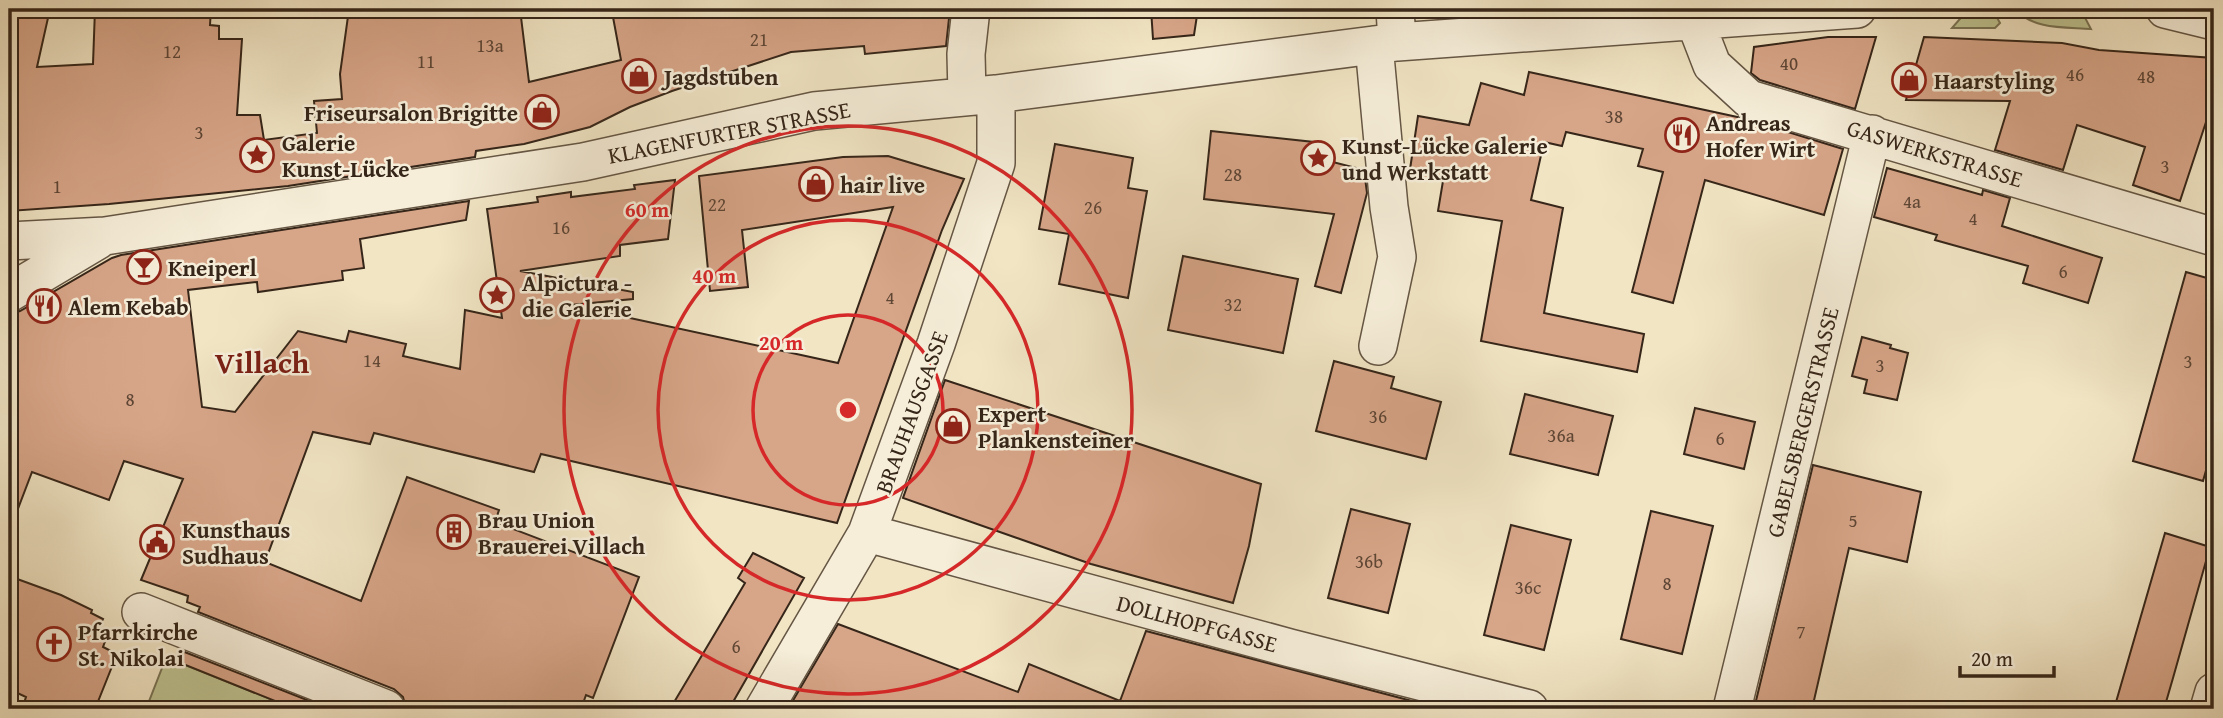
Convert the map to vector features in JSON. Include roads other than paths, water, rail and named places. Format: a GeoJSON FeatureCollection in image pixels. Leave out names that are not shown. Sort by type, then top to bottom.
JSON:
{"type":"FeatureCollection","features":[{"type":"Feature","properties":{"kind":"street","name":"BRAUHAUSGASSE"},"geometry":{"type":"LineString","coordinates":[[764,709],[867,533],[936,344],[996,163],[981,94],[966,54],[971,9]]}},
{"type":"Feature","properties":{"kind":"street","name":"KLAGENFURTER STRASSE"},"geometry":{"type":"LineString","coordinates":[[9,242],[105,236],[583,162],[814,111],[981,94],[1389,32],[1695,20],[1857,9]]}},
{"type":"Feature","properties":{"kind":"street"},"geometry":{"type":"LineString","coordinates":[[2165,9],[2214,21]]}},
{"type":"Feature","properties":{"kind":"street","name":"GASWERKSTRASSE"},"geometry":{"type":"LineString","coordinates":[[1695,20],[1712,65],[1749,99],[2214,237]]}},
{"type":"Feature","properties":{"kind":"street"},"geometry":{"type":"LineString","coordinates":[[1378,346],[1397,257],[1389,206],[1389,32]]}},
{"type":"Feature","properties":{"kind":"street","name":"GABELSBERGERSTRASSE"},"geometry":{"type":"LineString","coordinates":[[1732,709],[1872,134]]}},
{"type":"Feature","properties":{"kind":"street","name":"KLAGENFURTER STRASSE"},"geometry":{"type":"LineString","coordinates":[[9,293],[105,236]]}},
{"type":"Feature","properties":{"kind":"street","name":"DOLLHOPFGASSE"},"geometry":{"type":"LineString","coordinates":[[867,533],[1290,648],[1529,709]]}},
{"type":"Feature","properties":{"kind":"street"},"geometry":{"type":"LineString","coordinates":[[141,612],[386,709]]}},
{"type":"Feature","properties":{"kind":"street"},"geometry":{"type":"LineString","coordinates":[[2209,709],[2214,692]]}},
{"type":"Feature","properties":{"kind":"place","name":"Jagdstuben"},"geometry":{"type":"Point","coordinates":[639,76]}},
{"type":"Feature","properties":{"kind":"place","name":"Haarstyling"},"geometry":{"type":"Point","coordinates":[1909,80]}},
{"type":"Feature","properties":{"kind":"place","name":"Friseursalon Brigitte"},"geometry":{"type":"Point","coordinates":[542,112]}},
{"type":"Feature","properties":{"kind":"place","name":"Andreas Hofer Wirt"},"geometry":{"type":"Point","coordinates":[1682,135]}},
{"type":"Feature","properties":{"kind":"place","name":"Galerie Kunst-Lücke"},"geometry":{"type":"Point","coordinates":[257,155]}},
{"type":"Feature","properties":{"kind":"place","name":"Kunst-Lücke Galerie und Werkstatt"},"geometry":{"type":"Point","coordinates":[1318,158]}},
{"type":"Feature","properties":{"kind":"place","name":"hair live"},"geometry":{"type":"Point","coordinates":[816,184]}},
{"type":"Feature","properties":{"kind":"place","name":"Kneiperl"},"geometry":{"type":"Point","coordinates":[144,267]}},
{"type":"Feature","properties":{"kind":"place","name":"Alpictura - die Galerie"},"geometry":{"type":"Point","coordinates":[497,295]}},
{"type":"Feature","properties":{"kind":"place","name":"Alem Kebab"},"geometry":{"type":"Point","coordinates":[44,306]}},
{"type":"Feature","properties":{"kind":"place","name":"Expert Plankensteiner"},"geometry":{"type":"Point","coordinates":[953,426]}},
{"type":"Feature","properties":{"kind":"place","name":"Brau Union Brauerei Villach"},"geometry":{"type":"Point","coordinates":[454,532]}},
{"type":"Feature","properties":{"kind":"place","name":"Kunsthaus Sudhaus"},"geometry":{"type":"Point","coordinates":[157,542]}},
{"type":"Feature","properties":{"kind":"place","name":"Pfarrkirche St. Nikolai"},"geometry":{"type":"Point","coordinates":[54,644]}},
{"type":"Feature","properties":{"kind":"district","name":"Villach"},"geometry":{"type":"Point","coordinates":[262,362]}}]}
